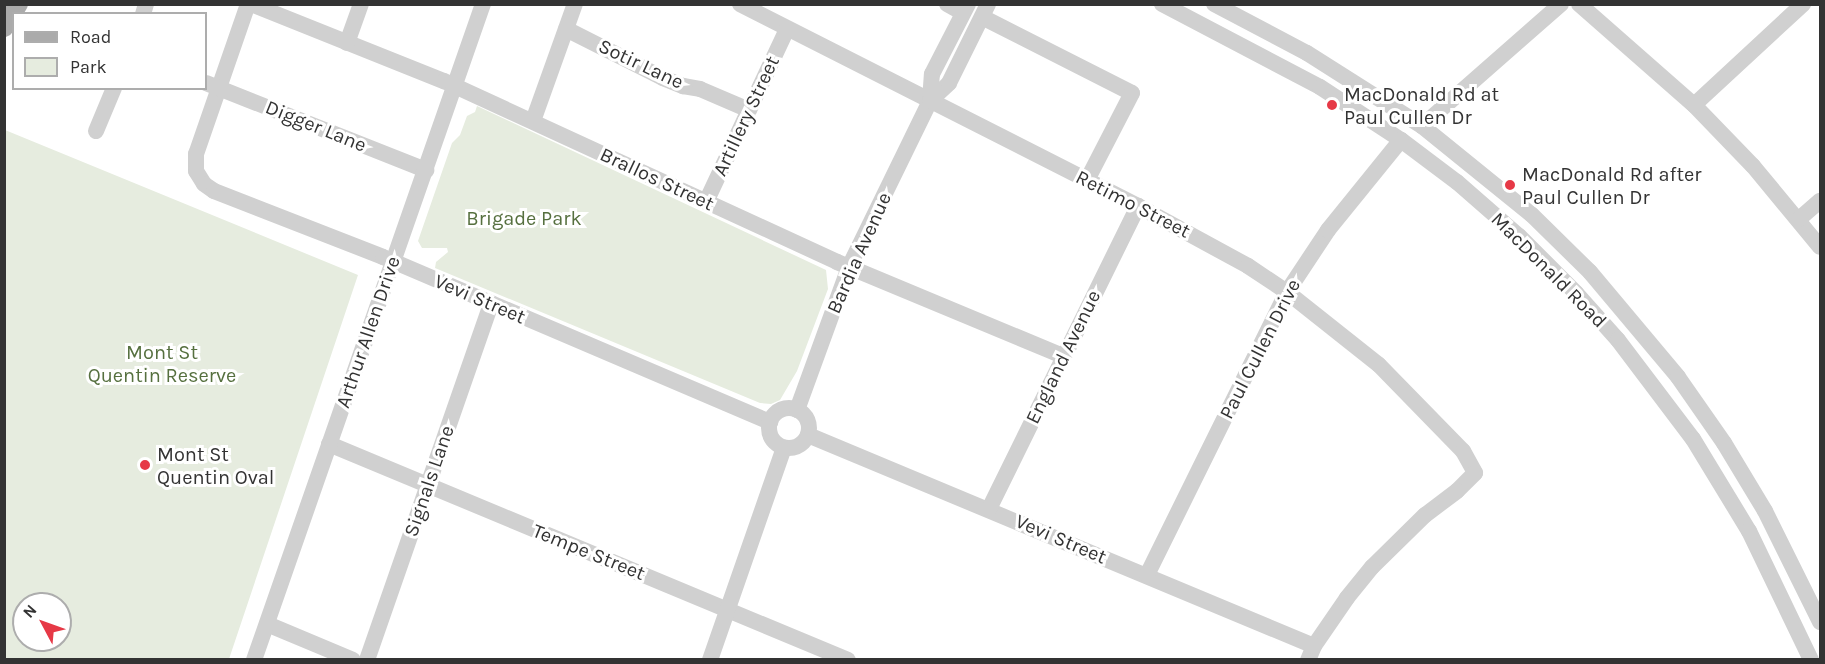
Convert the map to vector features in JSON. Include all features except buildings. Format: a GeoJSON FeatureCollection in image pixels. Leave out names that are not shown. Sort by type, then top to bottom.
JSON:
{"type":"FeatureCollection","features":[{"type":"Feature","properties":{"kind":"main road"},"geometry":{"type":"LineString","coordinates":[[4,27],[12,14]]}},
{"type":"Feature","properties":{"kind":"street","name":"Brallos Street"},"geometry":{"type":"LineString","coordinates":[[250,4],[455,86],[849,267],[1063,356]]}},
{"type":"Feature","properties":{"kind":"street"},"geometry":{"type":"LineString","coordinates":[[212,86],[250,4]]}},
{"type":"Feature","properties":{"kind":"street"},"geometry":{"type":"LineString","coordinates":[[347,43],[361,4]]}},
{"type":"Feature","properties":{"kind":"street","name":"Arthur Allen Drive"},"geometry":{"type":"LineString","coordinates":[[254,660],[483,4]]}},
{"type":"Feature","properties":{"kind":"street"},"geometry":{"type":"LineString","coordinates":[[533,121],[575,4]]}},
{"type":"Feature","properties":{"kind":"street"},"geometry":{"type":"LineString","coordinates":[[947,4],[966,9]]}},
{"type":"Feature","properties":{"kind":"street","name":"MacDonald Road"},"geometry":{"type":"LineString","coordinates":[[1162,4],[1320,87],[1401,140],[1457,182],[1519,236],[1576,293],[1651,381],[1693,439],[1733,503],[1812,660]]}},
{"type":"Feature","properties":{"kind":"street","name":"MacDonald Road"},"geometry":{"type":"LineString","coordinates":[[1214,4],[1307,53],[1422,126],[1472,164],[1532,215],[1590,272],[1642,331],[1724,443],[1765,511],[1821,622]]}},
{"type":"Feature","properties":{"kind":"street"},"geometry":{"type":"LineString","coordinates":[[1422,126],[1561,4]]}},
{"type":"Feature","properties":{"kind":"street"},"geometry":{"type":"LineString","coordinates":[[1579,4],[1694,105],[1799,219],[1821,247]]}},
{"type":"Feature","properties":{"kind":"street"},"geometry":{"type":"LineString","coordinates":[[1694,105],[1803,4]]}},
{"type":"Feature","properties":{"kind":"street","name":"Retimo Street"},"geometry":{"type":"LineString","coordinates":[[746,6],[1207,242],[1287,292],[1354,344],[1415,399],[1463,451],[1475,473],[1457,491],[1425,515],[1380,559],[1347,598],[1311,653]]}},
{"type":"Feature","properties":{"kind":"street","name":"Bardia Avenue"},"geometry":{"type":"LineString","coordinates":[[930,101],[932,74],[966,9]]}},
{"type":"Feature","properties":{"kind":"street"},"geometry":{"type":"LineString","coordinates":[[985,11],[1132,93],[1088,180]]}},
{"type":"Feature","properties":{"kind":"street","name":"Bardia Avenue"},"geometry":{"type":"LineString","coordinates":[[797,410],[849,267],[930,101],[949,83],[985,11]]}},
{"type":"Feature","properties":{"kind":"street","name":"Sotir Lane"},"geometry":{"type":"LineString","coordinates":[[566,28],[663,78],[683,86],[700,88],[749,110]]}},
{"type":"Feature","properties":{"kind":"street","name":"Artillery Street"},"geometry":{"type":"LineString","coordinates":[[706,202],[787,29]]}},
{"type":"Feature","properties":{"kind":"street","name":"Digger Lane"},"geometry":{"type":"LineString","coordinates":[[212,86],[426,170]]}},
{"type":"Feature","properties":{"kind":"street","name":"Vevi Street"},"geometry":{"type":"LineString","coordinates":[[212,86],[196,154],[196,171],[204,184],[214,191],[492,303],[771,422]]}},
{"type":"Feature","properties":{"kind":"street"},"geometry":{"type":"LineString","coordinates":[[96,131],[113,90]]}},
{"type":"Feature","properties":{"kind":"street","name":"Paul Cullen Drive"},"geometry":{"type":"LineString","coordinates":[[1147,575],[1287,292],[1334,222],[1401,140]]}},
{"type":"Feature","properties":{"kind":"street"},"geometry":{"type":"LineString","coordinates":[[1799,219],[1821,201]]}},
{"type":"Feature","properties":{"kind":"street","name":"England Avenue"},"geometry":{"type":"LineString","coordinates":[[988,509],[1138,206]]}},
{"type":"Feature","properties":{"kind":"street","name":"Signals Lane"},"geometry":{"type":"LineString","coordinates":[[367,660],[492,303]]}},
{"type":"Feature","properties":{"kind":"street"},"geometry":{"type":"LineString","coordinates":[[784,409],[797,410],[808,423],[808,435],[795,447],[784,447],[770,435],[771,422],[784,409]]}},
{"type":"Feature","properties":{"kind":"street","name":"Vevi Street"},"geometry":{"type":"LineString","coordinates":[[808,435],[1147,575],[1311,653]]}},
{"type":"Feature","properties":{"kind":"street","name":"Tempe Street"},"geometry":{"type":"LineString","coordinates":[[329,444],[848,660]]}},
{"type":"Feature","properties":{"kind":"street"},"geometry":{"type":"LineString","coordinates":[[710,660],[784,447]]}},
{"type":"Feature","properties":{"kind":"street"},"geometry":{"type":"LineString","coordinates":[[267,624],[353,660]]}},
{"type":"Feature","properties":{"kind":"green space","name":"Brigade Park"},"geometry":{"type":"Polygon","coordinates":[[[477,106],[826,270],[828,289],[797,371],[780,400],[771,404],[760,403],[435,268],[436,262],[448,252],[447,248],[422,248],[418,241],[452,143],[460,135],[467,116],[475,112],[477,106]]]}},
{"type":"Feature","properties":{"kind":"green space","name":"Mont St Quentin Oval"},"geometry":{"type":"Polygon","coordinates":[[[5,130],[358,275],[229,659],[5,659],[5,130]]]}},
{"type":"Feature","properties":{"kind":"place","name":"MacDonald Rd at Paul Cullen Dr"},"geometry":{"type":"Point","coordinates":[1332,105]}},
{"type":"Feature","properties":{"kind":"place","name":"MacDonald Rd after Paul Cullen Dr"},"geometry":{"type":"Point","coordinates":[1510,185]}},
{"type":"Feature","properties":{"kind":"place","name":"Mont St Quentin Oval"},"geometry":{"type":"Point","coordinates":[145,465]}},
{"type":"Feature","properties":{"kind":"park label","name":"Mont St Quentin Reserve"},"geometry":{"type":"Point","coordinates":[162,364]}}]}
